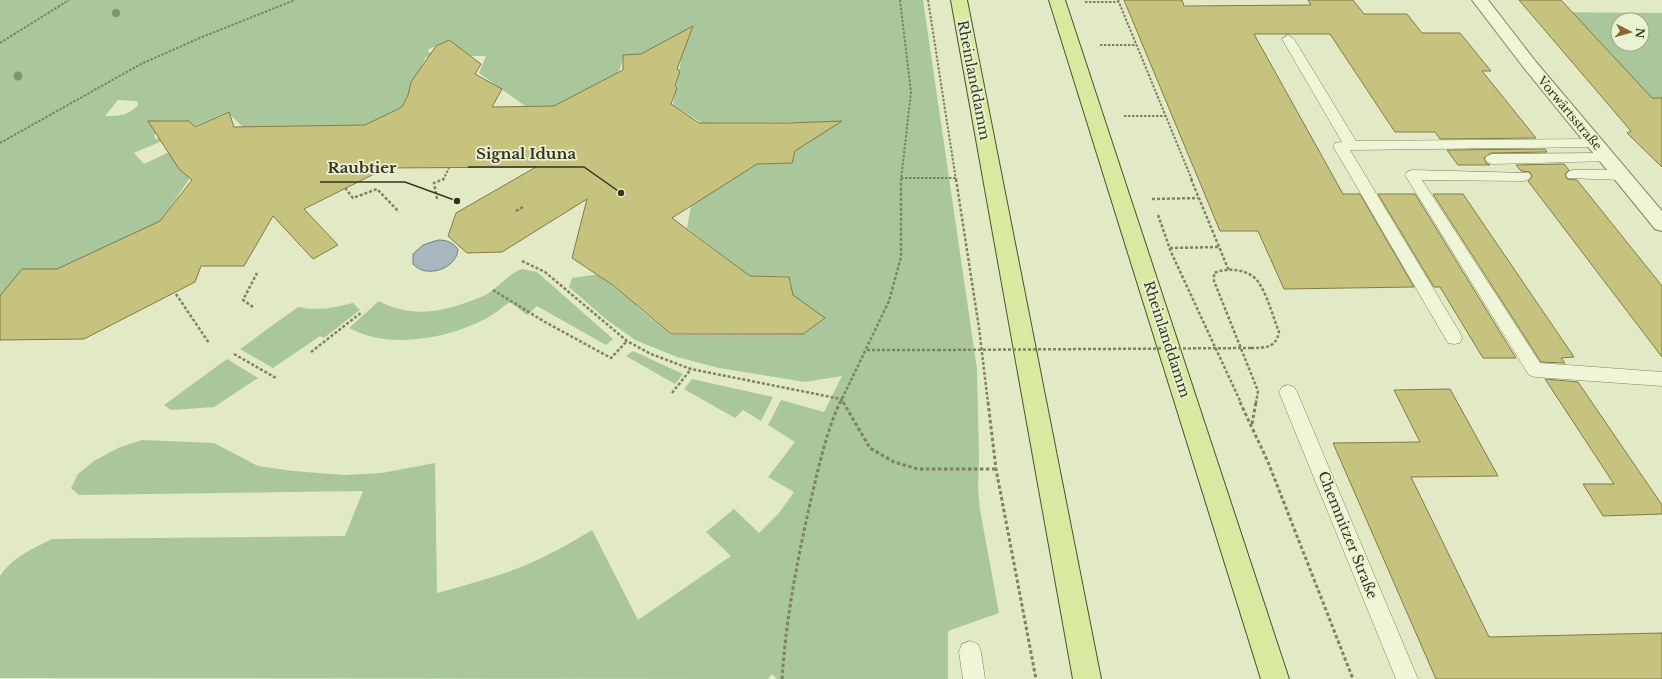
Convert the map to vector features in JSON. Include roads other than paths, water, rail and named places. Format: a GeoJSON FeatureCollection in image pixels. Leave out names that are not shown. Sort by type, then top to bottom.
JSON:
{"type":"FeatureCollection","features":[{"type":"Feature","properties":{"kind":"main road","name":"Rheinlanddamm"},"geometry":{"type":"LineString","coordinates":[[959,0],[1087,679]]}},
{"type":"Feature","properties":{"kind":"main road","name":"Rheinlanddamm"},"geometry":{"type":"LineString","coordinates":[[1057,0],[1275,679]]}},
{"type":"Feature","properties":{"kind":"street","name":"Vorwärtsstraße"},"geometry":{"type":"LineString","coordinates":[[1480,0],[1530,65],[1607,158],[1654,206],[1662,224]]}},
{"type":"Feature","properties":{"kind":"lane"},"geometry":{"type":"LineString","coordinates":[[1288,40],[1352,146]]}},
{"type":"Feature","properties":{"kind":"lane"},"geometry":{"type":"LineString","coordinates":[[1454,338],[1340,146],[1596,143]]}},
{"type":"Feature","properties":{"kind":"lane"},"geometry":{"type":"LineString","coordinates":[[1492,159],[1607,158]]}},
{"type":"Feature","properties":{"kind":"lane"},"geometry":{"type":"LineString","coordinates":[[1524,176],[1412,175],[1535,370],[1662,379]]}},
{"type":"Feature","properties":{"kind":"lane"},"geometry":{"type":"LineString","coordinates":[[1573,175],[1622,175]]}},
{"type":"Feature","properties":{"kind":"lane","name":"Chemnitzer Straße"},"geometry":{"type":"LineString","coordinates":[[1288,392],[1407,679]]}},
{"type":"Feature","properties":{"kind":"lane"},"geometry":{"type":"LineString","coordinates":[[970,652],[974,679]]}},
{"type":"Feature","properties":{"kind":"place","name":"Signal Iduna"},"geometry":{"type":"Point","coordinates":[621,193]}},
{"type":"Feature","properties":{"kind":"place","name":"Raubtier"},"geometry":{"type":"Point","coordinates":[457,201]}}]}
